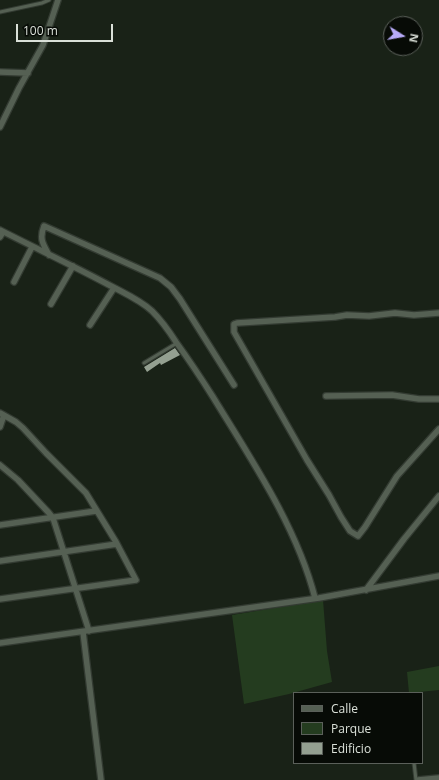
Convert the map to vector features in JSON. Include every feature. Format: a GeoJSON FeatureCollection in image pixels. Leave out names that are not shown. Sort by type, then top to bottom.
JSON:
{"type":"FeatureCollection","features":[{"type":"Feature","properties":{"kind":"street"},"geometry":{"type":"LineString","coordinates":[[0,127],[19,88],[43,46],[58,0]]}},
{"type":"Feature","properties":{"kind":"street"},"geometry":{"type":"LineString","coordinates":[[0,72],[28,73]]}},
{"type":"Feature","properties":{"kind":"street"},"geometry":{"type":"LineString","coordinates":[[49,255],[41,240],[44,226],[160,278],[171,287],[180,299],[234,385]]}},
{"type":"Feature","properties":{"kind":"street"},"geometry":{"type":"LineString","coordinates":[[1,233],[73,266],[152,310],[163,323],[202,379],[256,467],[280,511],[305,566],[315,598]]}},
{"type":"Feature","properties":{"kind":"street"},"geometry":{"type":"LineString","coordinates":[[14,282],[32,247]]}},
{"type":"Feature","properties":{"kind":"street"},"geometry":{"type":"LineString","coordinates":[[51,304],[73,266]]}},
{"type":"Feature","properties":{"kind":"street"},"geometry":{"type":"LineString","coordinates":[[90,325],[114,288]]}},
{"type":"Feature","properties":{"kind":"street"},"geometry":{"type":"LineString","coordinates":[[439,314],[414,315],[395,313],[369,316],[346,315],[335,318],[234,324],[234,332],[306,460],[350,531],[358,536],[397,476],[439,429]]}},
{"type":"Feature","properties":{"kind":"street"},"geometry":{"type":"LineString","coordinates":[[326,396],[392,395],[419,399],[439,399]]}},
{"type":"Feature","properties":{"kind":"street"},"geometry":{"type":"LineString","coordinates":[[0,427],[2,414],[16,422],[86,493],[117,544],[136,580],[0,599]]}},
{"type":"Feature","properties":{"kind":"street"},"geometry":{"type":"LineString","coordinates":[[0,461],[2,466],[49,513],[64,552],[86,631],[101,780]]}},
{"type":"Feature","properties":{"kind":"street"},"geometry":{"type":"LineString","coordinates":[[366,590],[404,539],[439,496]]}},
{"type":"Feature","properties":{"kind":"street"},"geometry":{"type":"LineString","coordinates":[[0,525],[96,510]]}},
{"type":"Feature","properties":{"kind":"street"},"geometry":{"type":"LineString","coordinates":[[0,562],[117,544]]}},
{"type":"Feature","properties":{"kind":"street"},"geometry":{"type":"LineString","coordinates":[[0,643],[315,598],[439,576]]}},
{"type":"Feature","properties":{"kind":"street"},"geometry":{"type":"LineString","coordinates":[[417,780],[439,778]]}},
{"type":"Feature","properties":{"kind":"lane"},"geometry":{"type":"LineString","coordinates":[[0,12],[42,3],[49,0]]}},
{"type":"Feature","properties":{"kind":"lane"},"geometry":{"type":"LineString","coordinates":[[144,363],[177,344]]}},
{"type":"Feature","properties":{"kind":"lane"},"geometry":{"type":"LineString","coordinates":[[414,764],[417,780]]}},
{"type":"Feature","properties":{"kind":"green space"},"geometry":{"type":"Polygon","coordinates":[[[323,600],[327,651],[332,682],[289,694],[244,704],[232,615],[323,600]]]}},
{"type":"Feature","properties":{"kind":"green space"},"geometry":{"type":"Polygon","coordinates":[[[439,666],[439,690],[409,692],[407,672],[439,666]]]}},
{"type":"Feature","properties":{"kind":"building"},"geometry":{"type":"Polygon","coordinates":[[[175,348],[180,355],[161,365],[160,363],[147,372],[144,367],[175,348]]]}}]}
